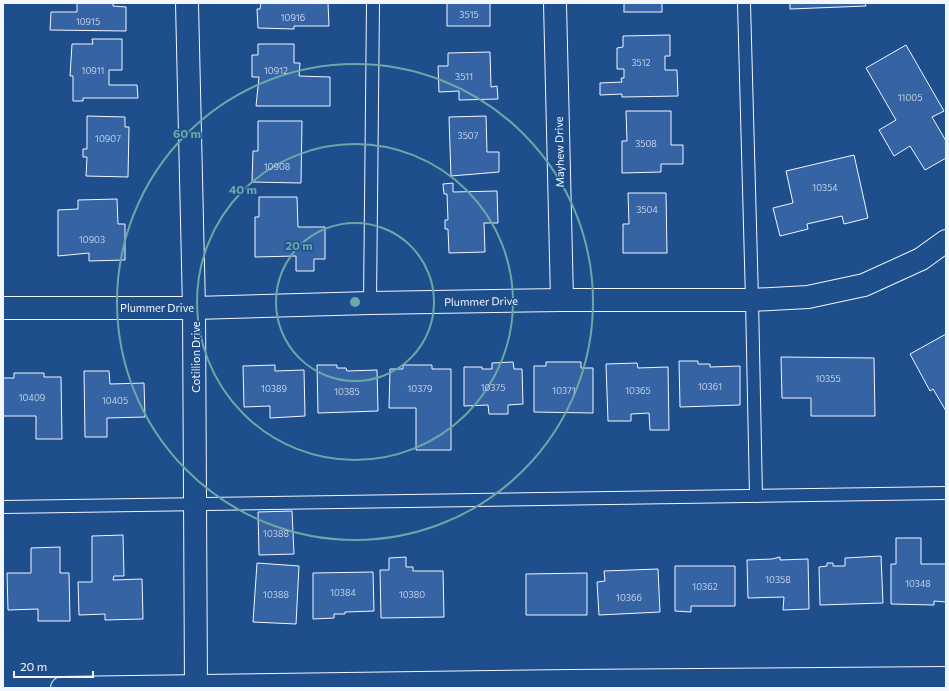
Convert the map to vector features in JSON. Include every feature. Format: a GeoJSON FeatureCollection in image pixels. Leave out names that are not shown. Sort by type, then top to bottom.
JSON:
{"type":"FeatureCollection","features":[{"type":"Feature","properties":{"kind":"street","name":"Cotillion Drive"},"geometry":{"type":"LineString","coordinates":[[187,3],[194,308],[196,687]]}},
{"type":"Feature","properties":{"kind":"street","name":"Mayhew Drive"},"geometry":{"type":"LineString","coordinates":[[555,3],[562,300]]}},
{"type":"Feature","properties":{"kind":"street","name":"Plummer Drive"},"geometry":{"type":"LineString","coordinates":[[3,308],[194,308],[562,300],[752,300],[808,297],[864,285],[921,260],[946,241]]}},
{"type":"Feature","properties":{"kind":"street"},"geometry":{"type":"LineString","coordinates":[[62,688],[571,684],[946,678]]}},
{"type":"Feature","properties":{"kind":"lane"},"geometry":{"type":"LineString","coordinates":[[370,303],[373,3]]}},
{"type":"Feature","properties":{"kind":"lane"},"geometry":{"type":"LineString","coordinates":[[744,3],[756,496]]}},
{"type":"Feature","properties":{"kind":"lane"},"geometry":{"type":"LineString","coordinates":[[3,506],[946,493]]}},
{"type":"Feature","properties":{"kind":"building"},"geometry":{"type":"Polygon","coordinates":[[[77,3],[113,3],[113,6],[126,7],[126,31],[50,30],[51,12],[77,12],[77,3]]]}},
{"type":"Feature","properties":{"kind":"building"},"geometry":{"type":"Polygon","coordinates":[[[261,3],[328,3],[329,26],[294,26],[294,29],[258,28],[257,9],[260,9],[261,3]]]}},
{"type":"Feature","properties":{"kind":"building"},"geometry":{"type":"Polygon","coordinates":[[[447,3],[490,3],[490,26],[447,26],[447,3]]]}},
{"type":"Feature","properties":{"kind":"building"},"geometry":{"type":"Polygon","coordinates":[[[624,3],[662,3],[662,12],[624,12],[624,3]]]}},
{"type":"Feature","properties":{"kind":"building"},"geometry":{"type":"Polygon","coordinates":[[[790,3],[865,3],[866,6],[790,9],[790,3]]]}},
{"type":"Feature","properties":{"kind":"building"},"geometry":{"type":"Polygon","coordinates":[[[670,35],[670,56],[665,56],[665,70],[677,70],[678,96],[622,97],[622,94],[600,95],[600,83],[622,82],[621,78],[624,78],[624,69],[617,69],[617,48],[623,47],[623,36],[670,35]]]}},
{"type":"Feature","properties":{"kind":"building"},"geometry":{"type":"Polygon","coordinates":[[[92,39],[122,39],[122,70],[109,70],[109,85],[137,85],[138,98],[83,98],[83,101],[73,101],[73,76],[70,76],[72,44],[93,44],[92,39]]]}},
{"type":"Feature","properties":{"kind":"building"},"geometry":{"type":"Polygon","coordinates":[[[258,44],[294,44],[294,63],[300,63],[299,76],[330,77],[330,106],[256,106],[259,77],[252,77],[252,55],[258,55],[258,44]]]}},
{"type":"Feature","properties":{"kind":"building"},"geometry":{"type":"Polygon","coordinates":[[[906,45],[944,111],[932,117],[946,141],[946,158],[925,170],[910,146],[894,156],[879,130],[896,120],[866,68],[906,45]]]}},
{"type":"Feature","properties":{"kind":"building"},"geometry":{"type":"Polygon","coordinates":[[[490,52],[491,87],[497,86],[498,99],[459,100],[459,91],[439,92],[438,66],[448,66],[448,53],[490,52]]]}},
{"type":"Feature","properties":{"kind":"building"},"geometry":{"type":"Polygon","coordinates":[[[626,111],[671,111],[671,145],[683,145],[683,164],[661,164],[661,172],[622,173],[622,141],[627,141],[626,111]]]}},
{"type":"Feature","properties":{"kind":"building"},"geometry":{"type":"Polygon","coordinates":[[[87,116],[125,117],[125,127],[129,127],[128,177],[86,176],[87,157],[83,157],[83,149],[87,149],[87,116]]]}},
{"type":"Feature","properties":{"kind":"building"},"geometry":{"type":"Polygon","coordinates":[[[486,116],[487,152],[499,152],[499,172],[451,176],[449,117],[486,116]]]}},
{"type":"Feature","properties":{"kind":"building"},"geometry":{"type":"Polygon","coordinates":[[[258,121],[302,121],[301,183],[252,182],[253,151],[258,151],[258,121]]]}},
{"type":"Feature","properties":{"kind":"building"},"geometry":{"type":"Polygon","coordinates":[[[854,155],[868,218],[844,224],[842,216],[807,224],[808,229],[780,236],[773,208],[793,203],[786,171],[854,155]]]}},
{"type":"Feature","properties":{"kind":"building"},"geometry":{"type":"Polygon","coordinates":[[[453,183],[453,192],[497,191],[498,223],[484,223],[485,252],[449,253],[448,229],[445,229],[445,220],[448,220],[447,194],[444,194],[443,184],[453,183]]]}},
{"type":"Feature","properties":{"kind":"building"},"geometry":{"type":"Polygon","coordinates":[[[628,193],[666,193],[667,253],[623,253],[623,224],[629,224],[628,193]]]}},
{"type":"Feature","properties":{"kind":"building"},"geometry":{"type":"Polygon","coordinates":[[[259,197],[297,197],[298,227],[325,227],[325,259],[314,259],[314,271],[296,271],[296,256],[255,257],[255,217],[259,217],[259,197]]]}},
{"type":"Feature","properties":{"kind":"building"},"geometry":{"type":"Polygon","coordinates":[[[117,199],[118,224],[125,224],[125,260],[89,261],[89,253],[58,256],[58,210],[78,209],[78,200],[117,199]]]}},
{"type":"Feature","properties":{"kind":"building"},"geometry":{"type":"Polygon","coordinates":[[[946,334],[946,411],[933,389],[930,391],[910,354],[946,334]]]}},
{"type":"Feature","properties":{"kind":"building"},"geometry":{"type":"Polygon","coordinates":[[[781,357],[874,358],[875,416],[811,416],[811,398],[782,398],[781,357]]]}},
{"type":"Feature","properties":{"kind":"building"},"geometry":{"type":"Polygon","coordinates":[[[679,361],[698,361],[698,364],[710,364],[710,367],[740,366],[740,405],[680,407],[679,361]]]}},
{"type":"Feature","properties":{"kind":"building"},"geometry":{"type":"Polygon","coordinates":[[[513,362],[514,369],[522,369],[523,404],[508,405],[508,414],[489,414],[488,405],[464,406],[464,367],[482,367],[482,369],[492,369],[492,363],[513,362]]]}},
{"type":"Feature","properties":{"kind":"building"},"geometry":{"type":"Polygon","coordinates":[[[546,362],[581,362],[581,368],[593,368],[593,413],[534,412],[534,366],[546,366],[546,362]]]}},
{"type":"Feature","properties":{"kind":"building"},"geometry":{"type":"Polygon","coordinates":[[[637,363],[638,368],[668,367],[669,430],[650,430],[649,413],[631,414],[631,421],[608,421],[606,364],[637,363]]]}},
{"type":"Feature","properties":{"kind":"building"},"geometry":{"type":"Polygon","coordinates":[[[275,365],[275,371],[304,370],[305,416],[270,418],[270,406],[244,407],[243,366],[275,365]]]}},
{"type":"Feature","properties":{"kind":"building"},"geometry":{"type":"Polygon","coordinates":[[[317,365],[337,365],[337,368],[346,368],[347,371],[377,370],[378,411],[318,413],[317,365]]]}},
{"type":"Feature","properties":{"kind":"building"},"geometry":{"type":"Polygon","coordinates":[[[403,365],[432,365],[432,369],[451,369],[451,450],[416,450],[416,408],[389,408],[390,369],[403,369],[403,365]]]}},
{"type":"Feature","properties":{"kind":"building"},"geometry":{"type":"Polygon","coordinates":[[[84,371],[109,371],[110,384],[144,383],[145,417],[107,418],[107,437],[85,437],[84,371]]]}},
{"type":"Feature","properties":{"kind":"building"},"geometry":{"type":"Polygon","coordinates":[[[14,373],[44,373],[44,377],[61,377],[62,439],[36,439],[36,416],[3,416],[3,378],[14,378],[14,373]]]}},
{"type":"Feature","properties":{"kind":"building"},"geometry":{"type":"Polygon","coordinates":[[[292,511],[294,554],[259,555],[258,512],[292,511]]]}},
{"type":"Feature","properties":{"kind":"building"},"geometry":{"type":"Polygon","coordinates":[[[123,535],[124,576],[114,576],[113,580],[142,579],[143,619],[105,620],[105,614],[79,615],[78,582],[92,582],[92,536],[123,535]]]}},
{"type":"Feature","properties":{"kind":"building"},"geometry":{"type":"Polygon","coordinates":[[[896,538],[921,538],[921,564],[946,564],[946,602],[934,601],[934,605],[891,604],[891,564],[896,564],[896,538]]]}},
{"type":"Feature","properties":{"kind":"building"},"geometry":{"type":"Polygon","coordinates":[[[60,547],[60,573],[69,573],[70,621],[38,621],[38,609],[8,610],[7,573],[31,573],[31,548],[60,547]]]}},
{"type":"Feature","properties":{"kind":"building"},"geometry":{"type":"Polygon","coordinates":[[[881,556],[883,603],[820,605],[819,567],[827,566],[827,563],[833,563],[833,566],[845,566],[845,558],[881,556]]]}},
{"type":"Feature","properties":{"kind":"building"},"geometry":{"type":"Polygon","coordinates":[[[406,557],[406,567],[413,567],[413,571],[443,571],[444,617],[381,618],[380,570],[389,570],[389,558],[406,557]]]}},
{"type":"Feature","properties":{"kind":"building"},"geometry":{"type":"Polygon","coordinates":[[[780,557],[780,560],[808,559],[809,609],[783,610],[784,597],[748,598],[747,560],[772,559],[780,557]]]}},
{"type":"Feature","properties":{"kind":"building"},"geometry":{"type":"Polygon","coordinates":[[[257,563],[299,566],[296,624],[253,622],[257,563]]]}},
{"type":"Feature","properties":{"kind":"building"},"geometry":{"type":"Polygon","coordinates":[[[675,566],[735,566],[735,606],[691,606],[691,612],[675,611],[675,566]]]}},
{"type":"Feature","properties":{"kind":"building"},"geometry":{"type":"Polygon","coordinates":[[[658,569],[660,612],[599,615],[597,582],[605,581],[604,571],[658,569]]]}},
{"type":"Feature","properties":{"kind":"building"},"geometry":{"type":"Polygon","coordinates":[[[373,572],[374,611],[345,612],[345,614],[334,614],[334,618],[313,619],[313,573],[373,572]]]}},
{"type":"Feature","properties":{"kind":"building"},"geometry":{"type":"Polygon","coordinates":[[[587,573],[587,615],[526,615],[526,574],[587,573]]]}}]}
